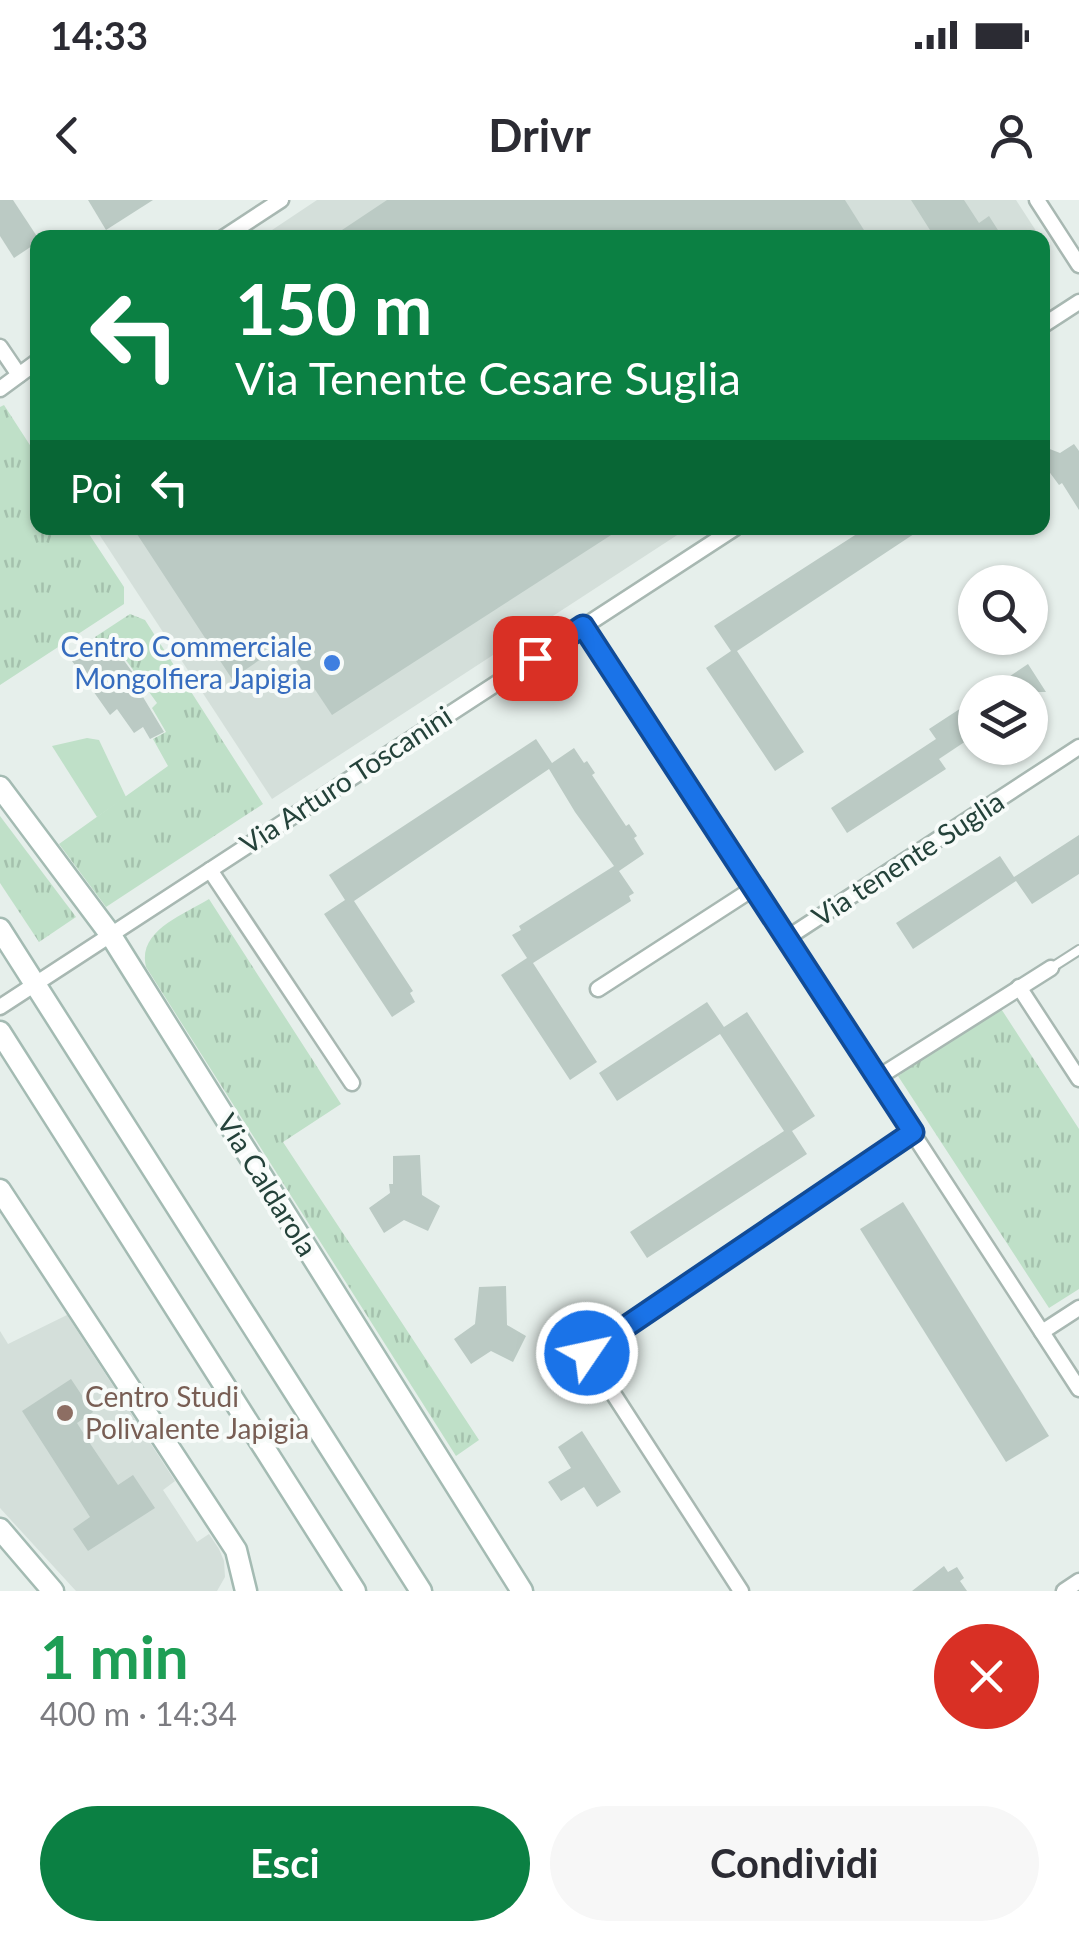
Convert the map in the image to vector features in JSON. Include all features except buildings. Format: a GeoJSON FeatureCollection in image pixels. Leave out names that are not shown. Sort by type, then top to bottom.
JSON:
{"type":"FeatureCollection","features":[{"type":"Feature","properties":{"kind":"street"},"geometry":{"type":"LineString","coordinates":[[235,230],[280,200]]}},
{"type":"Feature","properties":{"kind":"street"},"geometry":{"type":"LineString","coordinates":[[1037,200],[1079,265]]}},
{"type":"Feature","properties":{"kind":"street"},"geometry":{"type":"LineString","coordinates":[[1050,321],[1079,302]]}},
{"type":"Feature","properties":{"kind":"street"},"geometry":{"type":"LineString","coordinates":[[0,346],[19,375]]}},
{"type":"Feature","properties":{"kind":"street"},"geometry":{"type":"LineString","coordinates":[[0,389],[30,367]]}},
{"type":"Feature","properties":{"kind":"street","name":"Via Arturo Toscanini"},"geometry":{"type":"LineString","coordinates":[[0,1007],[723,535]]}},
{"type":"Feature","properties":{"kind":"street"},"geometry":{"type":"LineString","coordinates":[[583,626],[1079,1389]]}},
{"type":"Feature","properties":{"kind":"street","name":"Via tenente Suglia"},"geometry":{"type":"LineString","coordinates":[[787,938],[1079,747]]}},
{"type":"Feature","properties":{"kind":"street","name":"Via Caldarola"},"geometry":{"type":"LineString","coordinates":[[0,788],[110,934],[522,1591]]}},
{"type":"Feature","properties":{"kind":"street","name":"Via Arturo Toscanini"},"geometry":{"type":"LineString","coordinates":[[210,870],[352,1083]]}},
{"type":"Feature","properties":{"kind":"street"},"geometry":{"type":"LineString","coordinates":[[598,988],[754,888]]}},
{"type":"Feature","properties":{"kind":"street"},"geometry":{"type":"LineString","coordinates":[[0,928],[421,1591]]}},
{"type":"Feature","properties":{"kind":"street"},"geometry":{"type":"LineString","coordinates":[[878,1078],[1051,968]]}},
{"type":"Feature","properties":{"kind":"street"},"geometry":{"type":"LineString","coordinates":[[1019,987],[1079,1080]]}},
{"type":"Feature","properties":{"kind":"street"},"geometry":{"type":"LineString","coordinates":[[0,1032],[355,1591]]}},
{"type":"Feature","properties":{"kind":"street"},"geometry":{"type":"LineString","coordinates":[[741,1591],[587,1353],[913,1132]]}},
{"type":"Feature","properties":{"kind":"street"},"geometry":{"type":"LineString","coordinates":[[0,1190],[236,1550],[246,1591]]}},
{"type":"Feature","properties":{"kind":"street"},"geometry":{"type":"LineString","coordinates":[[1042,1332],[1079,1308]]}},
{"type":"Feature","properties":{"kind":"street"},"geometry":{"type":"LineString","coordinates":[[0,1529],[52,1591]]}},
{"type":"Feature","properties":{"kind":"street"},"geometry":{"type":"LineString","coordinates":[[1064,1591],[1079,1581]]}},
{"type":"Feature","properties":{"kind":"lane"},"geometry":{"type":"LineString","coordinates":[[1051,968],[1079,950]]}},
{"type":"Feature","properties":{"kind":"shaded area"},"geometry":{"type":"Polygon","coordinates":[[[317,200],[1016,200],[1035,230],[272,230],[317,200]]]}},
{"type":"Feature","properties":{"kind":"shaded area","name":"Centro Commerciale Mongolfiera Japigia"},"geometry":{"type":"Polygon","coordinates":[[[100,535],[677,535],[272,799],[100,535]]]}},
{"type":"Feature","properties":{"kind":"shaded area","name":"Centro Studi Polivalente Japigia"},"geometry":{"type":"Polygon","coordinates":[[[67,1315],[175,1481],[163,1490],[197,1542],[209,1534],[219,1549],[225,1577],[217,1591],[76,1591],[0,1508],[0,1331],[8,1344],[67,1315]]]}},
{"type":"Feature","properties":{"kind":"green space"},"geometry":{"type":"Polygon","coordinates":[[[4,405],[30,445],[30,535],[90,535],[124,587],[124,604],[0,685],[0,407],[4,405]]]}},
{"type":"Feature","properties":{"kind":"green space"},"geometry":{"type":"Polygon","coordinates":[[[130,614],[145,620],[263,804],[106,907],[59,844],[168,766],[153,739],[166,732],[152,708],[157,703],[110,638],[99,644],[95,637],[130,614]]]}},
{"type":"Feature","properties":{"kind":"green space"},"geometry":{"type":"Polygon","coordinates":[[[87,738],[99,740],[126,797],[97,817],[52,746],[87,738]]]}},
{"type":"Feature","properties":{"kind":"green space"},"geometry":{"type":"Polygon","coordinates":[[[0,816],[76,917],[39,942],[0,883],[0,816]]]}},
{"type":"Feature","properties":{"kind":"green space"},"geometry":{"type":"Polygon","coordinates":[[[209,899],[341,1104],[283,1142],[479,1440],[456,1456],[146,967],[148,943],[155,934],[209,899]]]}},
{"type":"Feature","properties":{"kind":"green space"},"geometry":{"type":"Polygon","coordinates":[[[998,1004],[1079,1129],[1079,1289],[1049,1308],[898,1076],[898,1069],[998,1004]]]}},
{"type":"Feature","properties":{"kind":"place","name":"Centro Commerciale Mongolfiera Japigia"},"geometry":{"type":"Point","coordinates":[332,663]}},
{"type":"Feature","properties":{"kind":"place","name":"Centro Studi Polivalente Japigia"},"geometry":{"type":"Point","coordinates":[65,1413]}},
{"type":"Feature","properties":{"kind":"route"},"geometry":{"type":"LineString","coordinates":[[535,658],[583,626],[913,1132],[587,1353]]}}]}
